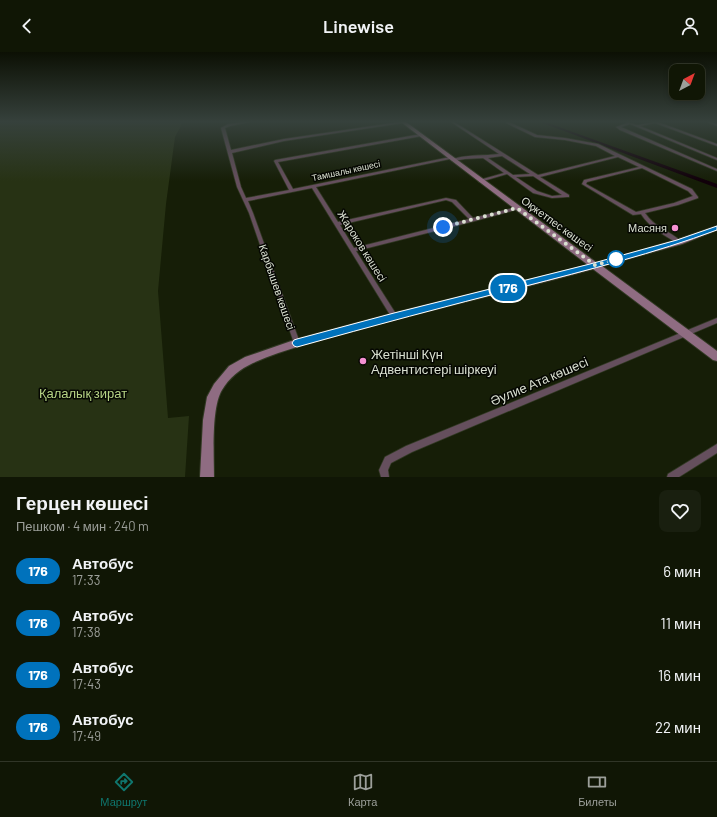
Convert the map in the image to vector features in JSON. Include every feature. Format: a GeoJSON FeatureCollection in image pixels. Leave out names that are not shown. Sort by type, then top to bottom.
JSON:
{"type":"FeatureCollection","features":[{"type":"Feature","properties":{"kind":"street","name":"Карбышев көшесі"},"geometry":{"type":"LineString","coordinates":[[207,477],[209,420],[213,397],[218,387],[233,369],[249,360],[297,343],[239,187],[227,142]]}},
{"type":"Feature","properties":{"kind":"street"},"geometry":{"type":"LineString","coordinates":[[230,152],[276,142]]}},
{"type":"Feature","properties":{"kind":"street"},"geometry":{"type":"LineString","coordinates":[[291,190],[276,161],[382,142]]}},
{"type":"Feature","properties":{"kind":"street","name":"Оқжетпес көшесі"},"geometry":{"type":"LineString","coordinates":[[430,142],[480,181],[717,357]]}},
{"type":"Feature","properties":{"kind":"street"},"geometry":{"type":"LineString","coordinates":[[481,142],[567,196],[552,197],[535,192],[484,157]]}},
{"type":"Feature","properties":{"kind":"street"},"geometry":{"type":"LineString","coordinates":[[580,142],[597,145],[643,167],[690,190],[696,197],[684,202],[635,214],[584,184],[585,181],[643,167]]}},
{"type":"Feature","properties":{"kind":"street"},"geometry":{"type":"LineString","coordinates":[[650,142],[717,170]]}},
{"type":"Feature","properties":{"kind":"street"},"geometry":{"type":"LineString","coordinates":[[675,142],[717,159]]}},
{"type":"Feature","properties":{"kind":"street","name":"Тамшалы көшесі"},"geometry":{"type":"LineString","coordinates":[[245,200],[452,159],[501,155]]}},
{"type":"Feature","properties":{"kind":"street"},"geometry":{"type":"LineString","coordinates":[[512,176],[535,176],[620,156]]}},
{"type":"Feature","properties":{"kind":"street"},"geometry":{"type":"LineString","coordinates":[[480,181],[507,173]]}},
{"type":"Feature","properties":{"kind":"street","name":"Жароков көшесі"},"geometry":{"type":"LineString","coordinates":[[313,186],[394,316]]}},
{"type":"Feature","properties":{"kind":"street"},"geometry":{"type":"LineString","coordinates":[[336,224],[446,198],[454,201],[473,220]]}},
{"type":"Feature","properties":{"kind":"street"},"geometry":{"type":"LineString","coordinates":[[353,250],[517,208]]}},
{"type":"Feature","properties":{"kind":"street"},"geometry":{"type":"LineString","coordinates":[[643,213],[652,225],[679,242]]}},
{"type":"Feature","properties":{"kind":"street"},"geometry":{"type":"LineString","coordinates":[[297,343],[394,316],[595,265],[679,242],[717,228]]}},
{"type":"Feature","properties":{"kind":"street","name":"Әулие Ата көшесі"},"geometry":{"type":"LineString","coordinates":[[385,477],[383,470],[388,460],[409,449],[717,320]]}},
{"type":"Feature","properties":{"kind":"street"},"geometry":{"type":"LineString","coordinates":[[671,477],[717,448]]}},
{"type":"Feature","properties":{"kind":"green space","name":"Қалалық зират"},"geometry":{"type":"Polygon","coordinates":[[[0,142],[174,142],[166,204],[158,291],[168,418],[189,416],[185,477],[0,477],[0,142]]]}},
{"type":"Feature","properties":{"kind":"waterway"},"geometry":{"type":"LineString","coordinates":[[596,142],[717,186]]}},
{"type":"Feature","properties":{"kind":"bus line","name":"176"},"geometry":{"type":"LineString","coordinates":[[297,343],[394,316],[590,267],[679,242],[717,228]]}},
{"type":"Feature","properties":{"kind":"place","name":"Масяня"},"geometry":{"type":"Point","coordinates":[675,228]}},
{"type":"Feature","properties":{"kind":"place","name":"Жетінші Күн Адвентистері шіркеуі"},"geometry":{"type":"Point","coordinates":[363,361]}},
{"type":"Feature","properties":{"kind":"route"},"geometry":{"type":"LineString","coordinates":[[443,227],[517,208],[595,265],[621,258],[616,259]]}}]}
